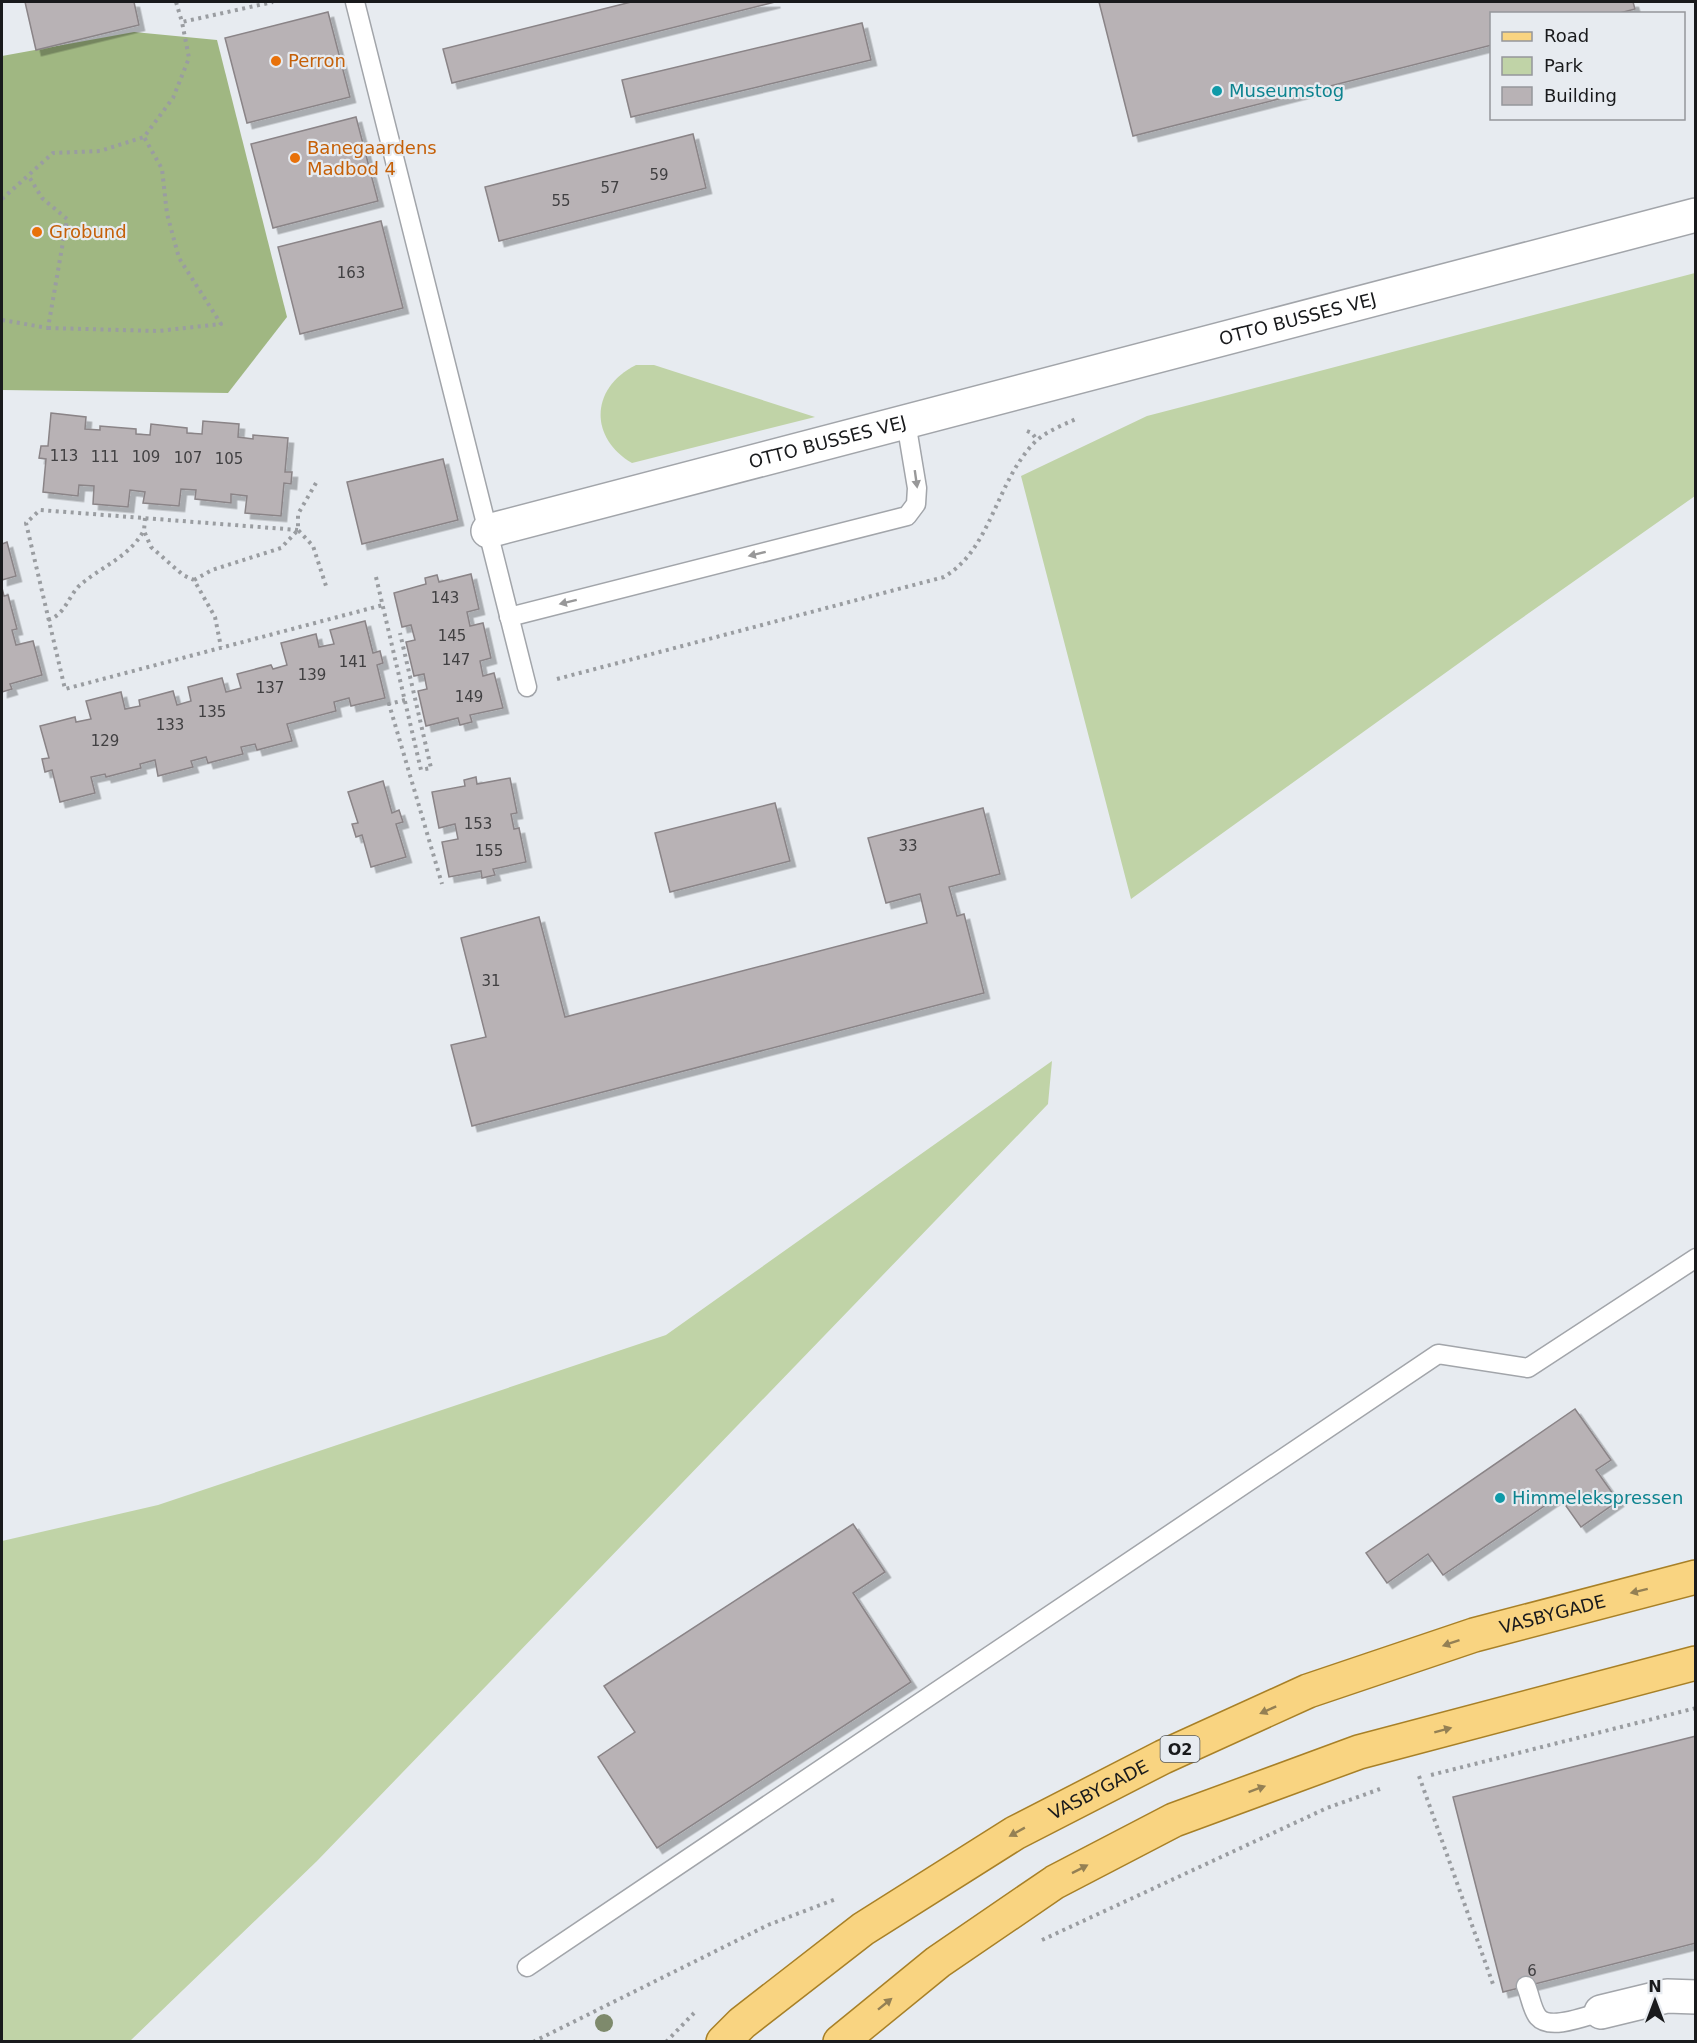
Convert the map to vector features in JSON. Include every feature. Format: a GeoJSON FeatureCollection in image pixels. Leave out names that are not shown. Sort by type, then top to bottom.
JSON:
{"type":"FeatureCollection","features":[{"type":"Feature","properties":{"kind":"main road","name":"VASBYGADE"},"geometry":{"type":"LineString","coordinates":[[723,2042],[742,2023],[863,1929],[1015,1833],[1163,1757],[1308,1691],[1463,1639],[1695,1577]]}},
{"type":"Feature","properties":{"kind":"main road"},"geometry":{"type":"LineString","coordinates":[[840,2042],[938,1962],[1055,1882],[1174,1820],[1359,1752],[1695,1663]]}},
{"type":"Feature","properties":{"kind":"street","name":"OTTO BUSSES VEJ"},"geometry":{"type":"LineString","coordinates":[[488,531],[1695,215]]}},
{"type":"Feature","properties":{"kind":"street"},"geometry":{"type":"LineString","coordinates":[[1601,2012],[1667,1996],[1695,1996]]}},
{"type":"Feature","properties":{"kind":"lane"},"geometry":{"type":"LineString","coordinates":[[355,2],[527,687]]}},
{"type":"Feature","properties":{"kind":"lane"},"geometry":{"type":"LineString","coordinates":[[509,616],[907,516],[916,504],[917,488],[906,422]]}},
{"type":"Feature","properties":{"kind":"lane"},"geometry":{"type":"LineString","coordinates":[[527,1967],[1438,1354],[1528,1368],[1695,1258]]}},
{"type":"Feature","properties":{"kind":"lane"},"geometry":{"type":"LineString","coordinates":[[1526,1986],[1538,2016],[1545,2022],[1555,2024],[1601,2012]]}},
{"type":"Feature","properties":{"kind":"path"},"geometry":{"type":"LineString","coordinates":[[2,199],[53,153],[99,151],[144,137],[173,98],[189,58],[176,2]]}},
{"type":"Feature","properties":{"kind":"path"},"geometry":{"type":"LineString","coordinates":[[182,22],[273,2]]}},
{"type":"Feature","properties":{"kind":"path"},"geometry":{"type":"LineString","coordinates":[[2,320],[48,328],[158,331],[221,324],[179,258],[167,214],[162,169],[144,137]]}},
{"type":"Feature","properties":{"kind":"path"},"geometry":{"type":"LineString","coordinates":[[28,175],[42,198],[67,219],[48,328]]}},
{"type":"Feature","properties":{"kind":"path"},"geometry":{"type":"LineString","coordinates":[[527,687],[944,578],[963,563],[976,547],[1003,489],[1026,453],[1037,440],[1078,418]]}},
{"type":"Feature","properties":{"kind":"path"},"geometry":{"type":"LineString","coordinates":[[194,580],[212,570],[281,548],[298,530],[298,514],[316,483]]}},
{"type":"Feature","properties":{"kind":"path"},"geometry":{"type":"LineString","coordinates":[[327,589],[313,546],[298,530],[40,510],[26,523],[65,689],[383,605]]}},
{"type":"Feature","properties":{"kind":"path"},"geometry":{"type":"LineString","coordinates":[[48,620],[55,618],[79,587],[138,542],[144,531],[145,518]]}},
{"type":"Feature","properties":{"kind":"path"},"geometry":{"type":"LineString","coordinates":[[144,531],[151,547],[183,575],[194,580],[215,616],[221,647]]}},
{"type":"Feature","properties":{"kind":"path"},"geometry":{"type":"LineString","coordinates":[[376,577],[421,770],[431,768],[400,633]]}},
{"type":"Feature","properties":{"kind":"path"},"geometry":{"type":"LineString","coordinates":[[405,700],[389,704],[442,884]]}},
{"type":"Feature","properties":{"kind":"path"},"geometry":{"type":"LineString","coordinates":[[1410,1781],[1695,1708]]}},
{"type":"Feature","properties":{"kind":"path"},"geometry":{"type":"LineString","coordinates":[[1407,1740],[1486,1969],[1498,1995]]}},
{"type":"Feature","properties":{"kind":"path"},"geometry":{"type":"LineString","coordinates":[[1040,1941],[1328,1808],[1382,1788]]}},
{"type":"Feature","properties":{"kind":"path"},"geometry":{"type":"LineString","coordinates":[[532,2042],[768,1925],[843,1896]]}},
{"type":"Feature","properties":{"kind":"green space"},"geometry":{"type":"Polygon","coordinates":[[[134,32],[217,40],[287,317],[228,393],[2,390],[2,56],[134,32]]]}},
{"type":"Feature","properties":{"kind":"green space"},"geometry":{"type":"Polygon","coordinates":[[[1695,273],[1695,496],[1131,899],[1021,476],[1147,416],[1695,273]]]}},
{"type":"Feature","properties":{"kind":"green space"},"geometry":{"type":"Polygon","coordinates":[[[636,365],[654,365],[815,417],[632,463],[608,440],[602,426],[601,412],[603,399],[610,386],[621,374],[636,365]]]}},
{"type":"Feature","properties":{"kind":"green space"},"geometry":{"type":"Polygon","coordinates":[[[1052,1061],[1048,1104],[317,1861],[130,2041],[2,2041],[2,1541],[158,1505],[666,1335],[1052,1061]]]}},
{"type":"Feature","properties":{"kind":"building"},"geometry":{"type":"Polygon","coordinates":[[[25,2],[134,2],[139,25],[36,50],[25,2]]]}},
{"type":"Feature","properties":{"kind":"building"},"geometry":{"type":"Polygon","coordinates":[[[631,2],[775,2],[452,83],[443,49],[631,2]]]}},
{"type":"Feature","properties":{"kind":"building","name":"Museumstog"},"geometry":{"type":"Polygon","coordinates":[[[1099,2],[1633,2],[1635,9],[1624,12],[1490,12],[1490,46],[1133,136],[1099,2]]]}},
{"type":"Feature","properties":{"kind":"building"},"geometry":{"type":"Polygon","coordinates":[[[328,12],[350,97],[247,123],[225,38],[328,12]]]}},
{"type":"Feature","properties":{"kind":"building"},"geometry":{"type":"Polygon","coordinates":[[[862,23],[871,60],[631,117],[622,80],[862,23]]]}},
{"type":"Feature","properties":{"kind":"building"},"geometry":{"type":"Polygon","coordinates":[[[356,117],[378,201],[273,228],[251,144],[356,117]]]}},
{"type":"Feature","properties":{"kind":"building"},"geometry":{"type":"Polygon","coordinates":[[[693,134],[706,188],[499,241],[485,187],[693,134]]]}},
{"type":"Feature","properties":{"kind":"building"},"geometry":{"type":"Polygon","coordinates":[[[381,221],[403,308],[300,334],[278,247],[381,221]]]}},
{"type":"Feature","properties":{"kind":"building"},"geometry":{"type":"Polygon","coordinates":[[[51,413],[86,417],[85,429],[100,430],[100,426],[136,429],[136,434],[150,435],[151,424],[187,428],[187,433],[202,434],[203,421],[239,424],[238,437],[253,439],[253,435],[288,438],[285,472],[292,472],[291,484],[284,483],[281,516],[245,513],[247,496],[231,494],[231,503],[195,499],[196,490],[181,489],[179,506],[143,503],[145,492],[130,490],[128,507],[93,504],[94,486],[79,485],[78,496],[43,492],[46,459],[39,458],[41,446],[48,446],[51,413]]]}},
{"type":"Feature","properties":{"kind":"building"},"geometry":{"type":"Polygon","coordinates":[[[443,459],[458,520],[362,544],[347,482],[443,459]]]}},
{"type":"Feature","properties":{"kind":"building"},"geometry":{"type":"Polygon","coordinates":[[[7,542],[16,576],[2,580],[2,544],[7,542]]]}},
{"type":"Feature","properties":{"kind":"building"},"geometry":{"type":"Polygon","coordinates":[[[471,574],[479,609],[467,612],[470,626],[483,623],[491,658],[480,661],[483,676],[494,673],[503,708],[470,715],[472,722],[460,725],[458,718],[426,726],[418,691],[427,689],[424,674],[414,676],[406,642],[415,640],[411,625],[402,627],[394,593],[426,584],[425,578],[437,575],[439,582],[471,574]]]}},
{"type":"Feature","properties":{"kind":"building"},"geometry":{"type":"Polygon","coordinates":[[[2,588],[4,596],[8,595],[17,629],[12,630],[16,645],[33,641],[42,675],[10,684],[12,689],[2,692],[2,588]]]}},
{"type":"Feature","properties":{"kind":"building"},"geometry":{"type":"Polygon","coordinates":[[[365,621],[373,653],[380,651],[383,663],[377,665],[385,698],[351,706],[349,698],[334,702],[336,711],[287,724],[292,741],[257,750],[255,744],[241,747],[243,754],[208,763],[206,757],[191,761],[193,767],[158,776],[155,760],[140,764],[141,768],[106,777],[105,774],[91,777],[95,793],[60,802],[52,770],[45,772],[42,759],[49,758],[40,726],[75,717],[76,722],[91,719],[86,701],[121,692],[125,709],[140,706],[139,700],[173,691],[177,705],[191,701],[188,687],[222,678],[226,692],[241,688],[237,674],[271,665],[273,669],[287,665],[281,643],[316,634],[319,647],[334,644],[330,630],[365,621]]]}},
{"type":"Feature","properties":{"kind":"building"},"geometry":{"type":"Polygon","coordinates":[[[476,777],[477,784],[510,778],[517,813],[511,814],[514,829],[519,828],[526,862],[493,869],[495,875],[482,878],[481,871],[449,877],[442,842],[458,839],[455,824],[439,828],[432,792],[465,786],[464,780],[476,777]]]}},
{"type":"Feature","properties":{"kind":"building"},"geometry":{"type":"Polygon","coordinates":[[[383,781],[392,813],[399,810],[403,822],[396,824],[406,857],[371,867],[362,835],[356,837],[352,824],[358,823],[348,792],[383,781]]]}},
{"type":"Feature","properties":{"kind":"building"},"geometry":{"type":"Polygon","coordinates":[[[775,803],[790,861],[670,892],[655,833],[775,803]]]}},
{"type":"Feature","properties":{"kind":"building"},"geometry":{"type":"Polygon","coordinates":[[[983,808],[1000,874],[949,887],[957,916],[964,914],[984,993],[472,1126],[451,1045],[486,1037],[461,938],[539,917],[565,1017],[927,923],[920,894],[886,903],[868,838],[983,808]]]}},
{"type":"Feature","properties":{"kind":"building","name":"Himmelekspressen"},"geometry":{"type":"Polygon","coordinates":[[[1575,1409],[1611,1460],[1596,1470],[1618,1501],[1581,1527],[1559,1496],[1443,1575],[1428,1554],[1387,1583],[1366,1553],[1575,1409]]]}},
{"type":"Feature","properties":{"kind":"building"},"geometry":{"type":"Polygon","coordinates":[[[853,1524],[885,1572],[853,1593],[911,1682],[657,1848],[598,1757],[635,1732],[604,1686],[853,1524]]]}},
{"type":"Feature","properties":{"kind":"building"},"geometry":{"type":"Polygon","coordinates":[[[1696,1736],[1696,1943],[1503,1992],[1453,1797],[1696,1736]]]}},
{"type":"Feature","properties":{"kind":"place","name":"Perron"},"geometry":{"type":"Point","coordinates":[276,61]}},
{"type":"Feature","properties":{"kind":"place","name":"Museumstog"},"geometry":{"type":"Point","coordinates":[1217,91]}},
{"type":"Feature","properties":{"kind":"place","name":"Banegaardens Madbod 4"},"geometry":{"type":"Point","coordinates":[295,158]}},
{"type":"Feature","properties":{"kind":"place","name":"Grobund"},"geometry":{"type":"Point","coordinates":[37,232]}},
{"type":"Feature","properties":{"kind":"place","name":"Himmelekspressen"},"geometry":{"type":"Point","coordinates":[1500,1498]}}]}
